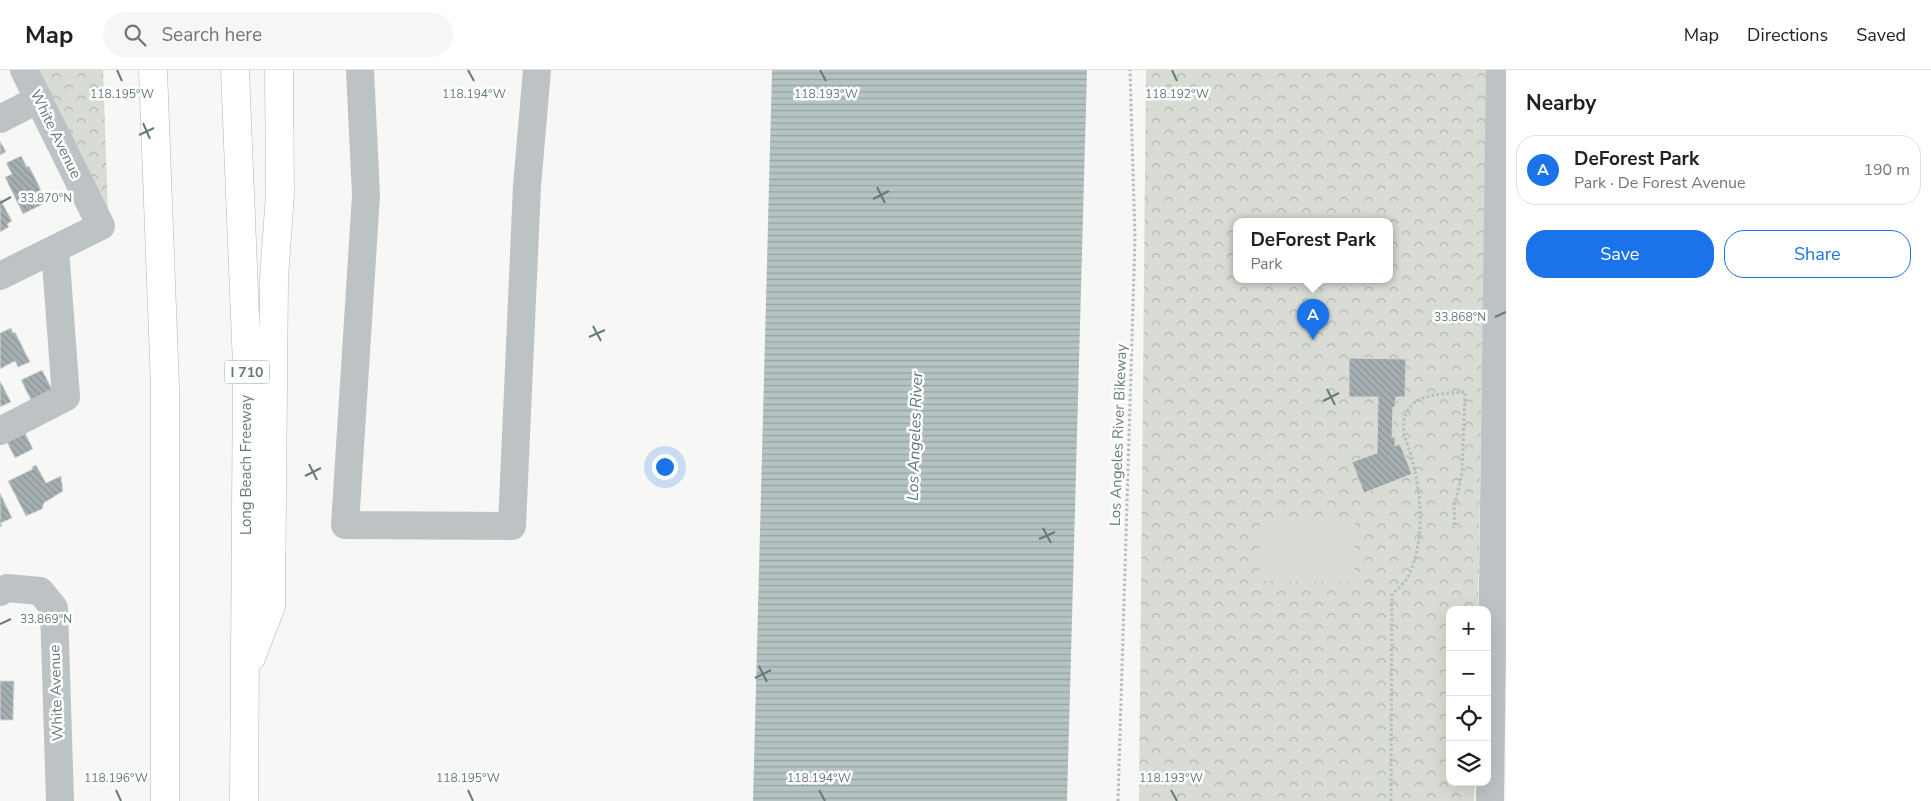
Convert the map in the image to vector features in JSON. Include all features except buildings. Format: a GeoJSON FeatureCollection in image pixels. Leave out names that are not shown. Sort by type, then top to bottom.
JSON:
{"type":"FeatureCollection","features":[{"type":"Feature","properties":{"kind":"highway"},"geometry":{"type":"LineString","coordinates":[[137,70],[162,300]]}},
{"type":"Feature","properties":{"kind":"highway"},"geometry":{"type":"LineString","coordinates":[[153,70],[162,300],[165,801]]}},
{"type":"Feature","properties":{"kind":"highway","name":"Long Beach Freeway"},"geometry":{"type":"LineString","coordinates":[[235,70],[247,366],[244,801]]}},
{"type":"Feature","properties":{"kind":"highway"},"geometry":{"type":"LineString","coordinates":[[245,674],[271,606],[274,279],[280,194],[279,70]]}},
{"type":"Feature","properties":{"kind":"street","name":"White Avenue"},"geometry":{"type":"LineString","coordinates":[[24,70],[101,226],[55,249]]}},
{"type":"Feature","properties":{"kind":"street"},"geometry":{"type":"LineString","coordinates":[[360,70],[366,195],[346,525],[512,526],[527,186],[537,70]]}},
{"type":"Feature","properties":{"kind":"street"},"geometry":{"type":"LineString","coordinates":[[1490,801],[1500,540],[1502,216],[1500,70]]}},
{"type":"Feature","properties":{"kind":"street"},"geometry":{"type":"LineString","coordinates":[[0,119],[39,99]]}},
{"type":"Feature","properties":{"kind":"street"},"geometry":{"type":"LineString","coordinates":[[0,276],[55,249],[66,397],[0,430]]}},
{"type":"Feature","properties":{"kind":"street","name":"White Avenue"},"geometry":{"type":"LineString","coordinates":[[0,592],[7,588],[40,591],[54,608],[60,801]]}},
{"type":"Feature","properties":{"kind":"path","name":"Los Angeles River Bikeway"},"geometry":{"type":"LineString","coordinates":[[1118,801],[1135,238],[1130,70]]}},
{"type":"Feature","properties":{"kind":"path"},"geometry":{"type":"LineString","coordinates":[[1391,801],[1392,595],[1408,577],[1416,551],[1422,515],[1412,458],[1402,432],[1407,410],[1422,397],[1466,392],[1462,473],[1454,508],[1456,528]]}},
{"type":"Feature","properties":{"kind":"green space"},"geometry":{"type":"Polygon","coordinates":[[[38,70],[103,70],[108,213],[38,70]]]}},
{"type":"Feature","properties":{"kind":"green space"},"geometry":{"type":"Polygon","coordinates":[[[1146,70],[1487,70],[1478,606],[1446,606],[1446,786],[1475,786],[1474,801],[1139,801],[1146,70]]]}},
{"type":"Feature","properties":{"kind":"green space"},"geometry":{"type":"Polygon","coordinates":[[[1260,520],[1355,521],[1354,582],[1259,581],[1260,520]]]}},
{"type":"Feature","properties":{"kind":"water","name":"Los Angeles River"},"geometry":{"type":"Polygon","coordinates":[[[772,70],[1087,70],[1067,801],[753,801],[772,70]]]}},
{"type":"Feature","properties":{"kind":"place","name":"DeForest Park"},"geometry":{"type":"Point","coordinates":[1313,340]}}]}
